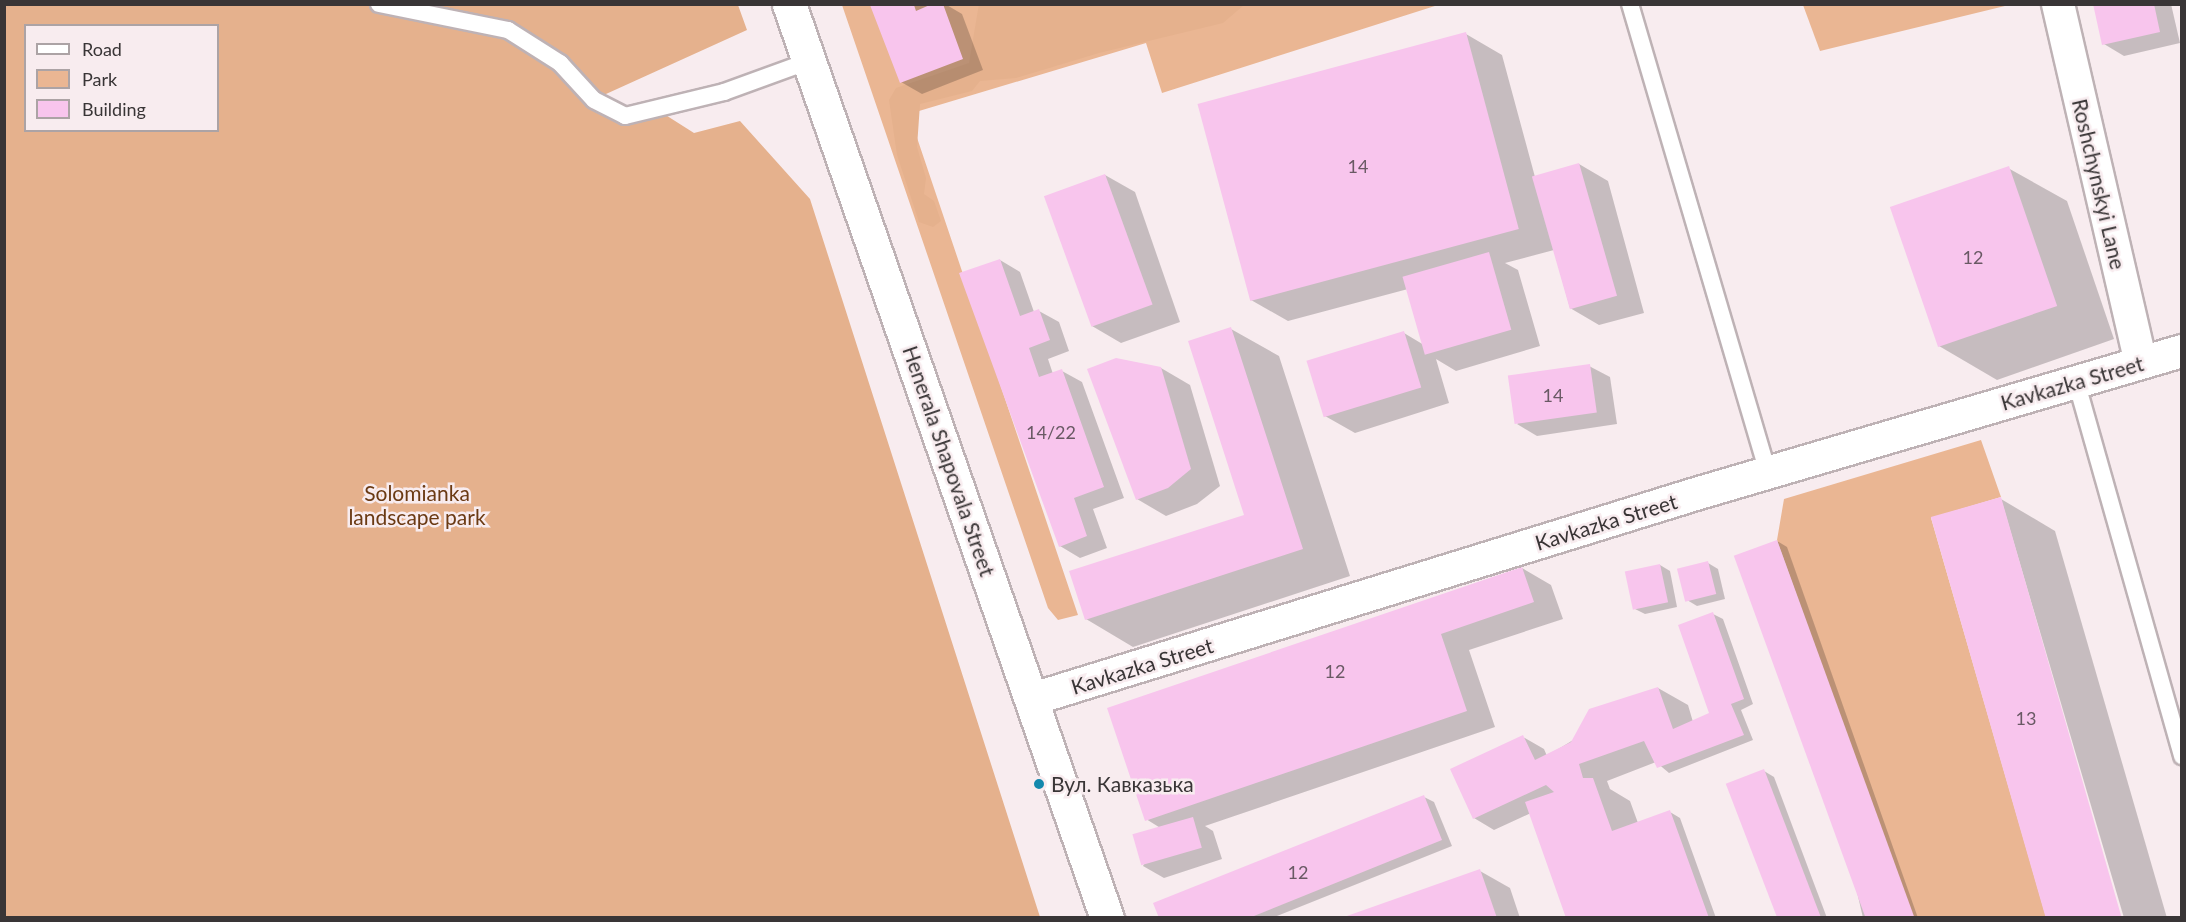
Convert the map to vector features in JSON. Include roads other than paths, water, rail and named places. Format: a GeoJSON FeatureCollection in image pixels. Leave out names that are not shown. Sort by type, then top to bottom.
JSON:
{"type":"FeatureCollection","features":[{"type":"Feature","properties":{"kind":"street","name":"Henerala Shapovala Street"},"geometry":{"type":"LineString","coordinates":[[789,4],[1033,699],[1107,918]]}},
{"type":"Feature","properties":{"kind":"street","name":"Roshchynskyi Lane"},"geometry":{"type":"LineString","coordinates":[[2058,4],[2141,363]]}},
{"type":"Feature","properties":{"kind":"street","name":"Kavkazka Street"},"geometry":{"type":"LineString","coordinates":[[1033,699],[1768,472],[2181,351]]}},
{"type":"Feature","properties":{"kind":"lane"},"geometry":{"type":"LineString","coordinates":[[379,4],[508,30],[560,63],[594,100],[625,116],[724,92],[808,61]]}},
{"type":"Feature","properties":{"kind":"lane"},"geometry":{"type":"LineString","coordinates":[[1630,4],[1768,472]]}},
{"type":"Feature","properties":{"kind":"lane"},"geometry":{"type":"LineString","coordinates":[[2076,381],[2181,756]]}},
{"type":"Feature","properties":{"kind":"place","name":"Вул. Кавказька"},"geometry":{"type":"Point","coordinates":[1039,784]}},
{"type":"Feature","properties":{"kind":"park label","name":"Solomianka landscape park"},"geometry":{"type":"Point","coordinates":[417,505]}}]}
